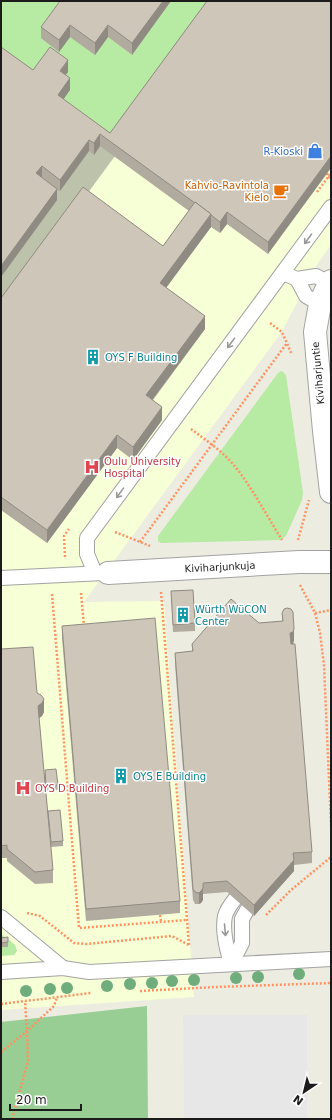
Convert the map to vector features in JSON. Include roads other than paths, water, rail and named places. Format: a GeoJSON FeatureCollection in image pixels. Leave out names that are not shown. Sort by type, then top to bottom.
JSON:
{"type":"FeatureCollection","features":[{"type":"Feature","properties":{"kind":"street","name":"Kiviharjuntie"},"geometry":{"type":"LineString","coordinates":[[330,282],[320,304],[315,332],[327,432],[331,492]]}},
{"type":"Feature","properties":{"kind":"street","name":"Kiviharjunkuja"},"geometry":{"type":"LineString","coordinates":[[102,573],[299,562],[331,562]]}},
{"type":"Feature","properties":{"kind":"lane"},"geometry":{"type":"LineString","coordinates":[[102,573],[87,554],[87,538],[331,207]]}},
{"type":"Feature","properties":{"kind":"lane"},"geometry":{"type":"LineString","coordinates":[[283,272],[297,278],[316,276],[330,282]]}},
{"type":"Feature","properties":{"kind":"lane"},"geometry":{"type":"LineString","coordinates":[[297,278],[306,296],[320,304]]}},
{"type":"Feature","properties":{"kind":"lane"},"geometry":{"type":"LineString","coordinates":[[1,578],[102,573]]}},
{"type":"Feature","properties":{"kind":"lane"},"geometry":{"type":"LineString","coordinates":[[231,964],[226,943],[224,924],[225,915],[228,908],[235,899]]}},
{"type":"Feature","properties":{"kind":"lane"},"geometry":{"type":"LineString","coordinates":[[231,964],[242,943],[242,919],[247,910]]}},
{"type":"Feature","properties":{"kind":"lane"},"geometry":{"type":"LineString","coordinates":[[1,917],[64,968]]}},
{"type":"Feature","properties":{"kind":"lane"},"geometry":{"type":"LineString","coordinates":[[1,972],[64,968],[89,972],[331,959]]}},
{"type":"Feature","properties":{"kind":"place","name":"R-Kioski"},"geometry":{"type":"Point","coordinates":[315,151]}},
{"type":"Feature","properties":{"kind":"place","name":"Kahvio-Ravintola Kielo"},"geometry":{"type":"Point","coordinates":[281,191]}},
{"type":"Feature","properties":{"kind":"place","name":"OYS F Building"},"geometry":{"type":"Point","coordinates":[93,357]}},
{"type":"Feature","properties":{"kind":"place","name":"Oulu University Hospital"},"geometry":{"type":"Point","coordinates":[92,467]}},
{"type":"Feature","properties":{"kind":"place","name":"Würth WüCON Center"},"geometry":{"type":"Point","coordinates":[183,615]}},
{"type":"Feature","properties":{"kind":"place","name":"OYS E Building"},"geometry":{"type":"Point","coordinates":[121,776]}},
{"type":"Feature","properties":{"kind":"place","name":"OYS D Building"},"geometry":{"type":"Point","coordinates":[23,788]}}]}
